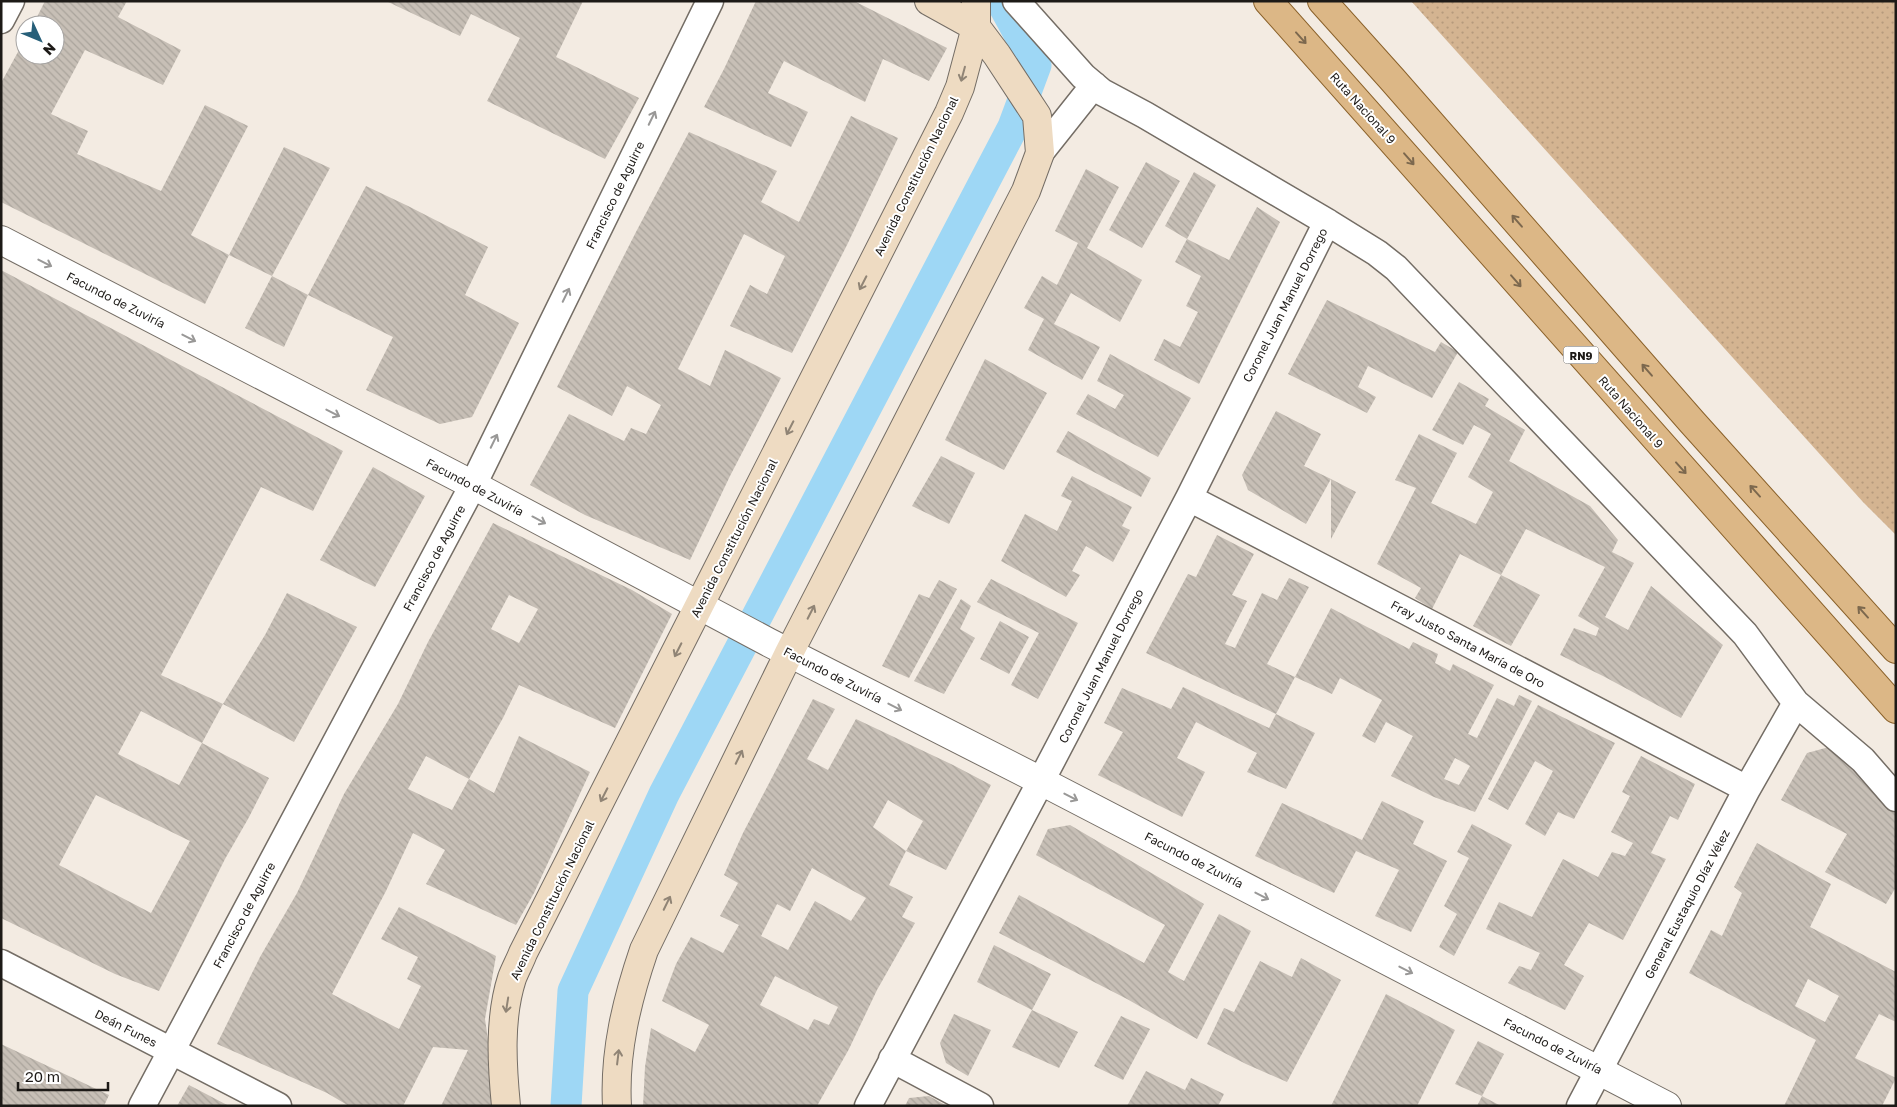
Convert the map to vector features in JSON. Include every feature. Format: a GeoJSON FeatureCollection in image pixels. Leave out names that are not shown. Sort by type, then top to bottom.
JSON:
{"type":"FeatureCollection","features":[{"type":"Feature","properties":{"kind":"main road"},"geometry":{"type":"LineString","coordinates":[[617,1106],[617,1064],[622,1027],[644,950],[779,648],[1026,191],[1040,153],[1037,116],[997,55],[976,14],[929,1]]}},
{"type":"Feature","properties":{"kind":"main road","name":"Ruta Nacional 9"},"geometry":{"type":"LineString","coordinates":[[1268,1],[1896,709]]}},
{"type":"Feature","properties":{"kind":"main road"},"geometry":{"type":"LineString","coordinates":[[1322,1],[1692,422],[1896,649]]}},
{"type":"Feature","properties":{"kind":"main road","name":"Avenida Constitución Nacional"},"geometry":{"type":"LineString","coordinates":[[506,1106],[502,1071],[503,1036],[512,978],[523,953],[711,612],[949,113],[960,87],[976,14]]}},
{"type":"Feature","properties":{"kind":"street"},"geometry":{"type":"LineString","coordinates":[[1,20],[11,1]]}},
{"type":"Feature","properties":{"kind":"street","name":"Francisco de Aguirre"},"geometry":{"type":"LineString","coordinates":[[142,1106],[473,485],[710,1]]}},
{"type":"Feature","properties":{"kind":"street"},"geometry":{"type":"LineString","coordinates":[[1016,1],[1083,76],[1102,92],[1145,115],[1327,222],[1396,268],[1745,634],[1796,703],[1863,760],[1896,798]]}},
{"type":"Feature","properties":{"kind":"street"},"geometry":{"type":"LineString","coordinates":[[1040,153],[1094,85]]}},
{"type":"Feature","properties":{"kind":"street","name":"Coronel Juan Manuel Dorrego"},"geometry":{"type":"LineString","coordinates":[[868,1106],[1041,781],[1188,498],[1327,222]]}},
{"type":"Feature","properties":{"kind":"street","name":"Facundo de Zuviría"},"geometry":{"type":"LineString","coordinates":[[1,240],[473,485],[779,648],[1041,781],[1668,1106]]}},
{"type":"Feature","properties":{"kind":"street","name":"Fray Justo Santa María de Oro"},"geometry":{"type":"LineString","coordinates":[[1188,498],[1747,789]]}},
{"type":"Feature","properties":{"kind":"street","name":"General Eustaquio Díaz Vélez"},"geometry":{"type":"LineString","coordinates":[[1580,1106],[1747,789],[1796,703]]}},
{"type":"Feature","properties":{"kind":"street","name":"Deán Funes"},"geometry":{"type":"LineString","coordinates":[[1,963],[278,1106]]}},
{"type":"Feature","properties":{"kind":"street"},"geometry":{"type":"LineString","coordinates":[[892,1059],[980,1106]]}},
{"type":"Feature","properties":{"kind":"shaded area"},"geometry":{"type":"Polygon","coordinates":[[[1411,1],[1896,1],[1896,535],[1863,502],[1411,1]]]}},
{"type":"Feature","properties":{"kind":"building"},"geometry":{"type":"Polygon","coordinates":[[[45,1],[127,1],[118,17],[181,50],[163,85],[85,50],[51,114],[88,131],[77,154],[161,191],[205,105],[248,126],[191,235],[229,255],[205,304],[1,202],[1,83],[15,57],[15,65],[65,65],[65,15],[38,15],[45,1]]]}},
{"type":"Feature","properties":{"kind":"building"},"geometry":{"type":"Polygon","coordinates":[[[386,1],[583,1],[556,57],[639,98],[605,159],[487,101],[520,38],[471,14],[460,36],[386,1]]]}},
{"type":"Feature","properties":{"kind":"building"},"geometry":{"type":"Polygon","coordinates":[[[756,1],[854,1],[947,48],[929,81],[883,59],[865,102],[784,61],[768,93],[808,112],[791,147],[704,107],[756,1]]]}},
{"type":"Feature","properties":{"kind":"building"},"geometry":{"type":"Polygon","coordinates":[[[851,116],[898,138],[847,245],[792,353],[730,326],[750,285],[767,294],[785,256],[744,234],[678,369],[710,386],[725,350],[781,378],[730,476],[690,560],[585,515],[530,485],[569,414],[624,441],[631,428],[646,434],[661,405],[627,386],[612,416],[557,387],[689,132],[777,171],[761,202],[799,222],[851,116]]]}},
{"type":"Feature","properties":{"kind":"building"},"geometry":{"type":"Polygon","coordinates":[[[284,147],[330,168],[272,276],[229,255],[284,147]]]}},
{"type":"Feature","properties":{"kind":"building"},"geometry":{"type":"Polygon","coordinates":[[[1146,162],[1180,181],[1142,248],[1109,230],[1146,162]]]}},
{"type":"Feature","properties":{"kind":"building"},"geometry":{"type":"Polygon","coordinates":[[[1086,169],[1119,187],[1087,248],[1142,280],[1120,322],[1071,293],[1054,324],[1100,347],[1082,380],[1028,350],[1044,319],[1024,308],[1042,276],[1057,285],[1078,243],[1055,231],[1086,169]]]}},
{"type":"Feature","properties":{"kind":"building"},"geometry":{"type":"Polygon","coordinates":[[[1194,172],[1216,185],[1187,239],[1165,226],[1194,172]]]}},
{"type":"Feature","properties":{"kind":"building"},"geometry":{"type":"Polygon","coordinates":[[[366,186],[488,247],[465,295],[519,323],[472,417],[440,424],[366,390],[393,337],[308,295],[366,186]]]}},
{"type":"Feature","properties":{"kind":"building"},"geometry":{"type":"Polygon","coordinates":[[[1257,207],[1280,222],[1199,384],[1154,360],[1164,339],[1180,347],[1198,312],[1186,306],[1201,276],[1175,262],[1187,239],[1229,260],[1257,207]]]}},
{"type":"Feature","properties":{"kind":"building"},"geometry":{"type":"Polygon","coordinates":[[[1,270],[343,451],[313,511],[261,487],[161,675],[223,704],[202,743],[269,778],[225,859],[159,991],[115,974],[1,918],[1,270]],[[141,711],[118,754],[179,785],[202,743],[141,711]],[[96,795],[59,865],[151,913],[190,841],[96,795]]]}},
{"type":"Feature","properties":{"kind":"building"},"geometry":{"type":"Polygon","coordinates":[[[272,276],[308,295],[284,347],[245,328],[272,276]]]}},
{"type":"Feature","properties":{"kind":"building"},"geometry":{"type":"Polygon","coordinates":[[[1327,300],[1435,352],[1441,342],[1458,352],[1432,398],[1368,366],[1358,387],[1376,397],[1367,413],[1288,374],[1327,300]]]}},
{"type":"Feature","properties":{"kind":"building"},"geometry":{"type":"Polygon","coordinates":[[[1110,354],[1191,398],[1158,457],[1076,414],[1088,394],[1115,409],[1124,395],[1097,381],[1110,354]]]}},
{"type":"Feature","properties":{"kind":"building"},"geometry":{"type":"Polygon","coordinates":[[[985,359],[1047,393],[1004,470],[945,440],[985,359]]]}},
{"type":"Feature","properties":{"kind":"building"},"geometry":{"type":"Polygon","coordinates":[[[1459,382],[1489,399],[1485,406],[1525,430],[1509,461],[1590,506],[1618,540],[1612,552],[1634,563],[1605,617],[1628,630],[1651,586],[1723,645],[1681,718],[1560,655],[1574,628],[1596,636],[1599,628],[1578,616],[1605,567],[1526,529],[1501,575],[1460,554],[1432,609],[1415,598],[1421,588],[1377,564],[1416,488],[1395,480],[1419,434],[1457,453],[1431,503],[1476,524],[1493,492],[1468,477],[1491,434],[1474,425],[1463,445],[1432,430],[1459,382]]]}},
{"type":"Feature","properties":{"kind":"building"},"geometry":{"type":"Polygon","coordinates":[[[1276,411],[1321,434],[1304,466],[1331,479],[1306,524],[1248,490],[1242,475],[1276,411]]]}},
{"type":"Feature","properties":{"kind":"building"},"geometry":{"type":"Polygon","coordinates":[[[1068,431],[1151,478],[1141,497],[1056,452],[1068,431]]]}},
{"type":"Feature","properties":{"kind":"building"},"geometry":{"type":"Polygon","coordinates":[[[941,456],[975,473],[949,524],[912,506],[941,456]]]}},
{"type":"Feature","properties":{"kind":"building"},"geometry":{"type":"Polygon","coordinates":[[[373,467],[425,496],[375,587],[320,560],[373,467]]]}},
{"type":"Feature","properties":{"kind":"building"},"geometry":{"type":"Polygon","coordinates":[[[1072,476],[1132,507],[1122,526],[1130,530],[1113,562],[1086,546],[1072,571],[1080,575],[1066,597],[1001,561],[1025,514],[1057,531],[1072,501],[1061,496],[1072,476]]]}},
{"type":"Feature","properties":{"kind":"building"},"geometry":{"type":"Polygon","coordinates":[[[1331,479],[1356,492],[1331,539],[1331,479]]]}},
{"type":"Feature","properties":{"kind":"building"},"geometry":{"type":"Polygon","coordinates":[[[493,523],[632,590],[672,614],[615,728],[519,685],[469,779],[494,793],[519,736],[590,772],[534,893],[516,925],[426,884],[445,850],[413,833],[386,891],[332,994],[399,1029],[421,986],[407,979],[418,957],[381,939],[399,907],[496,956],[485,1019],[491,1060],[492,1106],[441,1106],[468,1050],[433,1047],[403,1106],[349,1106],[327,1093],[217,1044],[260,957],[297,893],[344,794],[398,704],[428,642],[493,523]],[[509,595],[491,629],[519,643],[538,609],[509,595]],[[426,756],[408,789],[452,810],[469,779],[426,756]]]}},
{"type":"Feature","properties":{"kind":"building"},"geometry":{"type":"Polygon","coordinates":[[[1217,535],[1254,554],[1232,595],[1247,601],[1225,644],[1235,648],[1262,593],[1277,600],[1289,578],[1309,587],[1267,664],[1295,677],[1276,714],[1146,653],[1188,574],[1196,577],[1217,535]]]}},
{"type":"Feature","properties":{"kind":"building"},"geometry":{"type":"Polygon","coordinates":[[[1501,575],[1540,595],[1511,646],[1473,626],[1501,575]]]}},
{"type":"Feature","properties":{"kind":"building"},"geometry":{"type":"Polygon","coordinates":[[[991,579],[1078,623],[1038,699],[1011,685],[1039,633],[977,602],[991,579]]]}},
{"type":"Feature","properties":{"kind":"building"},"geometry":{"type":"Polygon","coordinates":[[[939,580],[957,589],[909,678],[882,666],[919,594],[929,598],[939,580]]]}},
{"type":"Feature","properties":{"kind":"building"},"geometry":{"type":"Polygon","coordinates":[[[287,593],[357,627],[294,742],[223,704],[265,635],[287,593]]]}},
{"type":"Feature","properties":{"kind":"building"},"geometry":{"type":"Polygon","coordinates":[[[961,599],[971,606],[960,629],[975,638],[944,694],[914,681],[961,599]]]}},
{"type":"Feature","properties":{"kind":"building"},"geometry":{"type":"Polygon","coordinates":[[[1331,608],[1409,649],[1413,642],[1438,654],[1435,663],[1450,671],[1453,664],[1494,685],[1468,734],[1477,738],[1497,698],[1514,706],[1519,695],[1532,701],[1475,812],[1434,797],[1391,776],[1413,736],[1386,722],[1375,743],[1362,736],[1382,700],[1340,678],[1332,694],[1295,677],[1331,608]],[[1455,758],[1444,779],[1459,785],[1470,766],[1455,758]]]}},
{"type":"Feature","properties":{"kind":"building"},"geometry":{"type":"Polygon","coordinates":[[[1000,621],[1029,637],[1009,674],[980,659],[1000,621]]]}},
{"type":"Feature","properties":{"kind":"building"},"geometry":{"type":"Polygon","coordinates":[[[1183,687],[1269,728],[1276,714],[1315,733],[1286,789],[1247,772],[1257,753],[1196,722],[1177,758],[1205,772],[1182,817],[1098,775],[1123,732],[1104,723],[1122,688],[1171,709],[1183,687]]]}},
{"type":"Feature","properties":{"kind":"building"},"geometry":{"type":"Polygon","coordinates":[[[813,699],[835,709],[807,759],[828,770],[856,719],[991,785],[946,870],[906,851],[889,885],[913,897],[902,917],[915,923],[877,990],[849,1049],[817,1106],[643,1106],[645,1067],[651,1028],[695,1052],[709,1025],[662,1001],[676,964],[691,937],[723,953],[739,925],[720,916],[738,883],[724,875],[743,833],[813,699]],[[888,800],[873,827],[906,851],[923,821],[888,800]],[[812,868],[790,911],[777,904],[761,936],[788,950],[815,901],[851,921],[866,898],[812,868]],[[775,976],[760,1005],[808,1030],[814,1019],[829,1025],[838,1007],[775,976]]]}},
{"type":"Feature","properties":{"kind":"building"},"geometry":{"type":"Polygon","coordinates":[[[1538,705],[1615,743],[1574,819],[1558,812],[1545,836],[1525,824],[1553,771],[1535,761],[1508,810],[1488,799],[1538,705]]]}},
{"type":"Feature","properties":{"kind":"building"},"geometry":{"type":"Polygon","coordinates":[[[1829,747],[1843,753],[1896,814],[1896,887],[1886,904],[1825,872],[1847,834],[1781,800],[1807,753],[1829,747]]]}},
{"type":"Feature","properties":{"kind":"building"},"geometry":{"type":"Polygon","coordinates":[[[1641,756],[1695,784],[1678,820],[1670,816],[1651,853],[1666,859],[1623,940],[1589,923],[1564,965],[1584,976],[1565,1010],[1508,983],[1519,966],[1531,970],[1540,953],[1486,929],[1499,902],[1532,917],[1563,859],[1598,877],[1612,852],[1625,856],[1633,843],[1611,832],[1630,796],[1622,792],[1641,756]]]}},
{"type":"Feature","properties":{"kind":"building"},"geometry":{"type":"Polygon","coordinates":[[[1382,801],[1424,821],[1413,844],[1447,861],[1411,932],[1375,916],[1399,870],[1356,851],[1334,893],[1255,856],[1282,803],[1362,840],[1382,801]]]}},
{"type":"Feature","properties":{"kind":"building"},"geometry":{"type":"Polygon","coordinates":[[[1472,824],[1512,845],[1454,956],[1439,947],[1457,914],[1444,906],[1469,858],[1457,852],[1472,824]]]}},
{"type":"Feature","properties":{"kind":"building"},"geometry":{"type":"Polygon","coordinates":[[[1070,825],[1204,904],[1168,972],[1184,981],[1219,914],[1251,931],[1197,1039],[1127,999],[999,933],[1019,895],[1144,963],[1165,925],[1036,855],[1048,829],[1070,825]]]}},
{"type":"Feature","properties":{"kind":"building"},"geometry":{"type":"Polygon","coordinates":[[[1757,843],[1831,884],[1810,927],[1896,972],[1896,1022],[1879,1014],[1855,1058],[1896,1078],[1882,1106],[1784,1106],[1816,1040],[1689,973],[1711,930],[1722,936],[1742,893],[1734,887],[1757,843]],[[1808,979],[1795,1006],[1825,1022],[1839,996],[1808,979]]]}},
{"type":"Feature","properties":{"kind":"building"},"geometry":{"type":"Polygon","coordinates":[[[994,945],[1051,974],[1032,1010],[977,982],[994,945]]]}},
{"type":"Feature","properties":{"kind":"building"},"geometry":{"type":"Polygon","coordinates":[[[1301,958],[1341,980],[1287,1082],[1207,1044],[1224,1008],[1234,1012],[1260,961],[1292,977],[1301,958]]]}},
{"type":"Feature","properties":{"kind":"building"},"geometry":{"type":"Polygon","coordinates":[[[1386,994],[1455,1030],[1417,1106],[1331,1106],[1386,994]]]}},
{"type":"Feature","properties":{"kind":"building"},"geometry":{"type":"Polygon","coordinates":[[[1032,1010],[1078,1032],[1059,1068],[1012,1047],[1032,1010]]]}},
{"type":"Feature","properties":{"kind":"building"},"geometry":{"type":"Polygon","coordinates":[[[954,1014],[991,1030],[968,1076],[946,1063],[940,1043],[954,1014]]]}},
{"type":"Feature","properties":{"kind":"building"},"geometry":{"type":"Polygon","coordinates":[[[1121,1016],[1150,1029],[1123,1080],[1094,1066],[1121,1016]]]}},
{"type":"Feature","properties":{"kind":"building"},"geometry":{"type":"Polygon","coordinates":[[[1478,1041],[1504,1054],[1482,1096],[1455,1084],[1478,1041]]]}},
{"type":"Feature","properties":{"kind":"building"},"geometry":{"type":"Polygon","coordinates":[[[1,1044],[109,1095],[104,1106],[1,1106],[1,1044]]]}},
{"type":"Feature","properties":{"kind":"building"},"geometry":{"type":"Polygon","coordinates":[[[1146,1071],[1185,1090],[1191,1078],[1224,1094],[1218,1106],[1127,1106],[1146,1071]]]}},
{"type":"Feature","properties":{"kind":"building"},"geometry":{"type":"Polygon","coordinates":[[[189,1085],[229,1106],[177,1106],[189,1085]]]}},
{"type":"Feature","properties":{"kind":"building"},"geometry":{"type":"Polygon","coordinates":[[[929,1096],[947,1106],[905,1106],[909,1098],[929,1096]]]}},
{"type":"Feature","properties":{"kind":"building"},"geometry":{"type":"Polygon","coordinates":[[[1482,1096],[1501,1106],[1477,1106],[1482,1096]]]}},
{"type":"Feature","properties":{"kind":"waterway"},"geometry":{"type":"LineString","coordinates":[[566,1106],[573,991],[664,794],[1013,127],[1036,65],[1001,1]]}}]}
